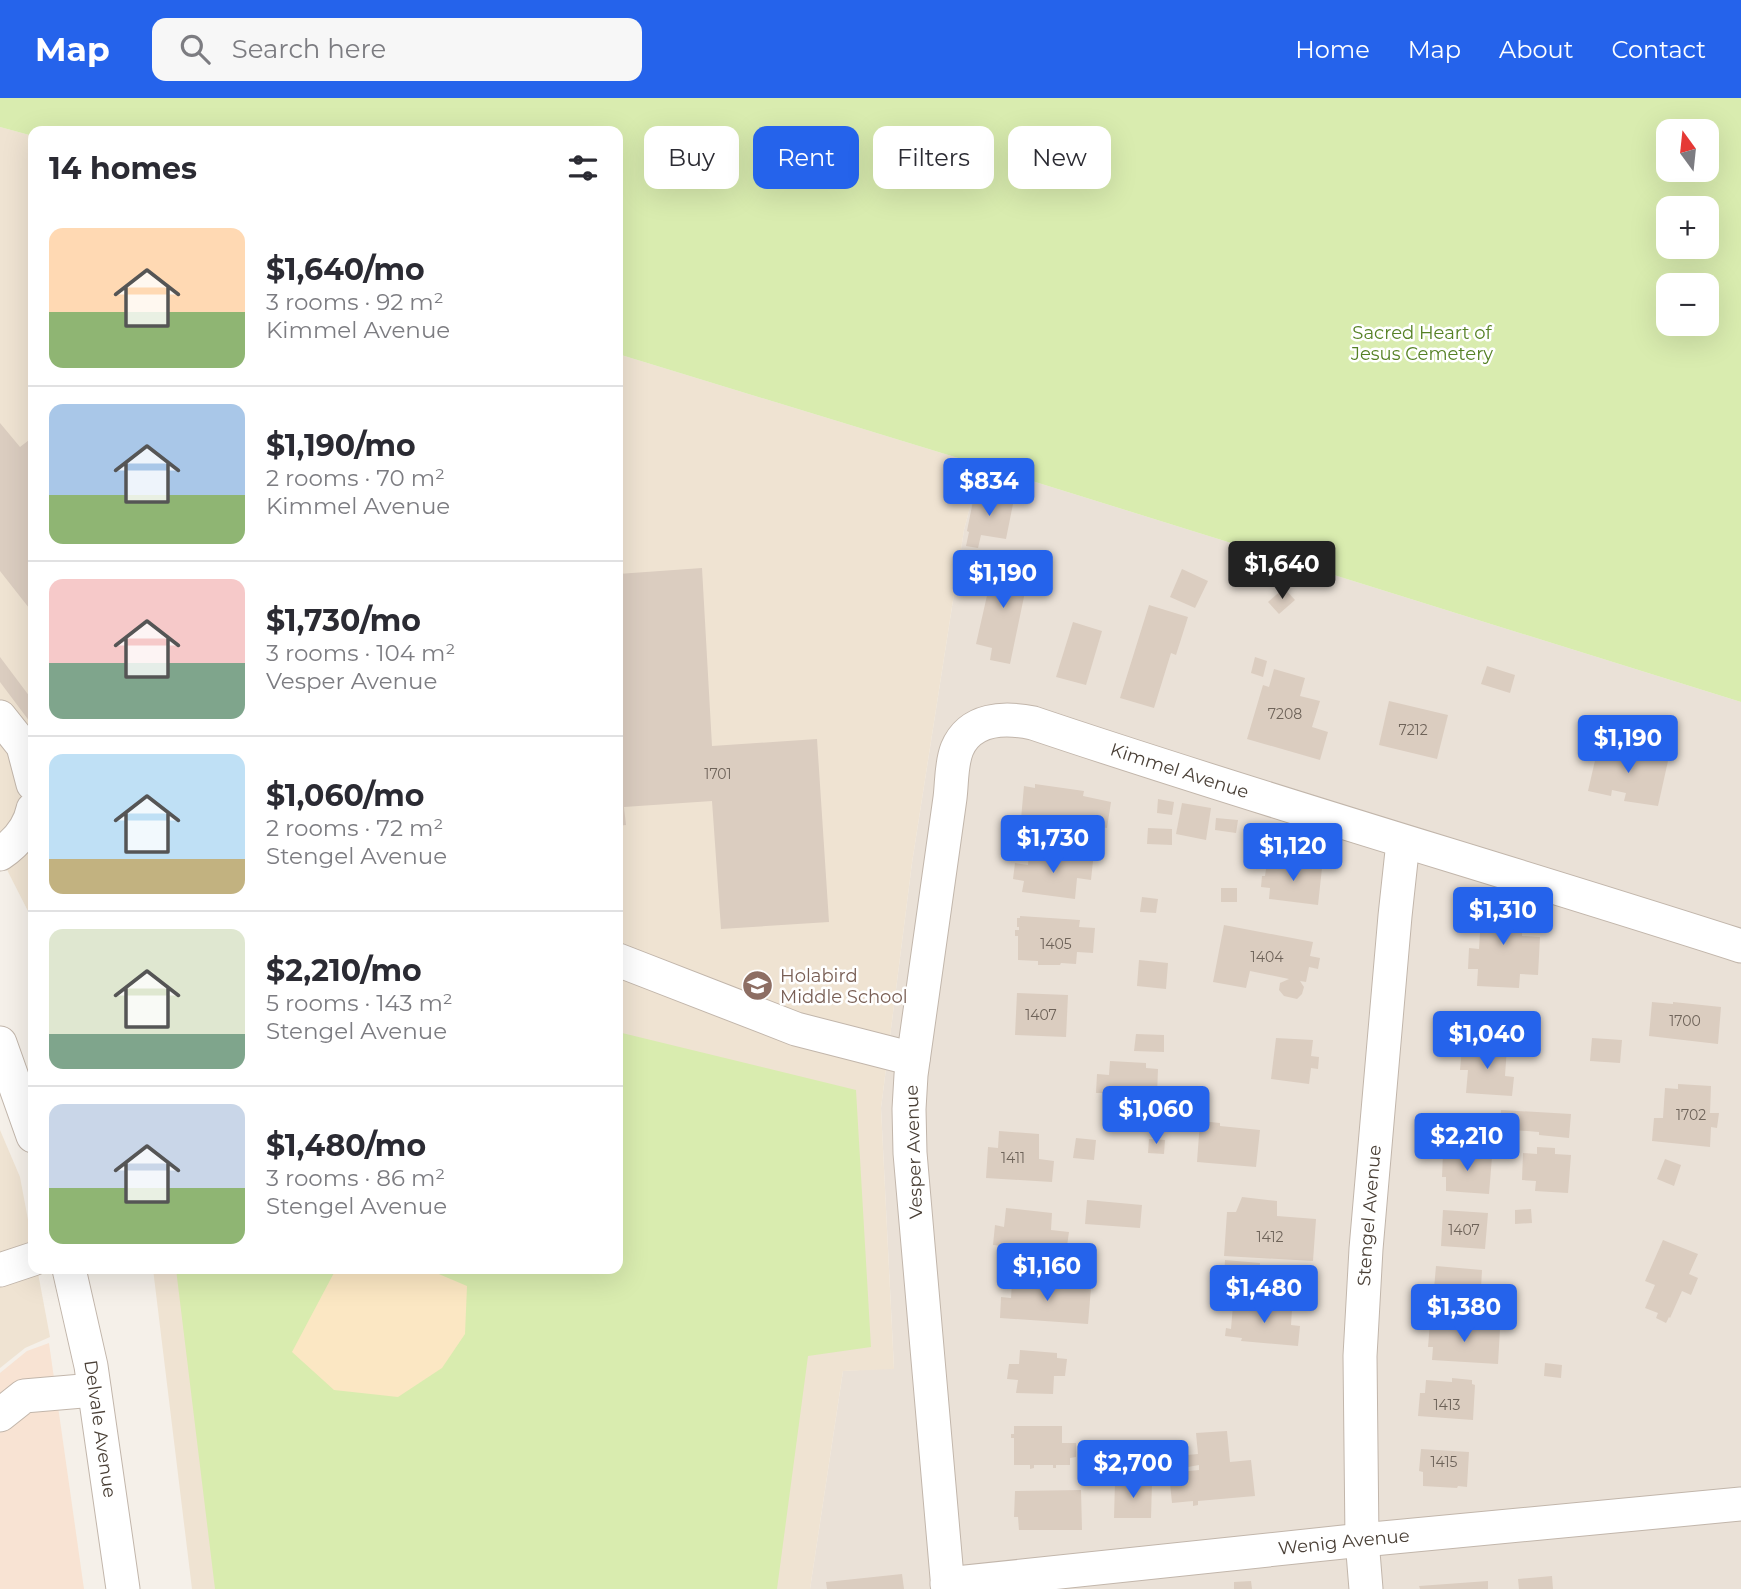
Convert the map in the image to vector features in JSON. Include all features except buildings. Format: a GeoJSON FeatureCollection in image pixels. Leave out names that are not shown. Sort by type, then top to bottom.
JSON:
{"type":"FeatureCollection","features":[{"type":"Feature","properties":{"kind":"street"},"geometry":{"type":"LineString","coordinates":[[0,717],[23,746],[28,765]]}},
{"type":"Feature","properties":{"kind":"street","name":"Kimmel Avenue"},"geometry":{"type":"LineString","coordinates":[[979,726],[993,720],[1013,719],[1033,723],[1403,842],[1535,880],[1741,946]]}},
{"type":"Feature","properties":{"kind":"street","name":"Vesper Avenue"},"geometry":{"type":"LineString","coordinates":[[947,1587],[910,1153],[909,1109],[913,1059],[957,750],[970,730],[979,726]]}},
{"type":"Feature","properties":{"kind":"street"},"geometry":{"type":"LineString","coordinates":[[0,854],[22,836],[28,825]]}},
{"type":"Feature","properties":{"kind":"street","name":"Stengel Avenue"},"geometry":{"type":"LineString","coordinates":[[1366,1589],[1362,1540],[1360,1356],[1403,842]]}},
{"type":"Feature","properties":{"kind":"street"},"geometry":{"type":"LineString","coordinates":[[623,962],[796,1029],[913,1059]]}},
{"type":"Feature","properties":{"kind":"street"},"geometry":{"type":"LineString","coordinates":[[0,1043],[28,1122]]}},
{"type":"Feature","properties":{"kind":"street"},"geometry":{"type":"LineString","coordinates":[[0,1270],[28,1261]]}},
{"type":"Feature","properties":{"kind":"street","name":"Delvale Avenue"},"geometry":{"type":"LineString","coordinates":[[70,1274],[91,1366],[123,1589]]}},
{"type":"Feature","properties":{"kind":"street"},"geometry":{"type":"LineString","coordinates":[[0,1415],[24,1396],[94,1390]]}},
{"type":"Feature","properties":{"kind":"street","name":"Wenig Avenue"},"geometry":{"type":"LineString","coordinates":[[947,1587],[1362,1540],[1741,1504]]}},
{"type":"Feature","properties":{"kind":"shaded area"},"geometry":{"type":"Polygon","coordinates":[[[0,127],[28,135],[28,911],[0,856],[0,127]]]}},
{"type":"Feature","properties":{"kind":"shaded area","name":"Holabird Middle School"},"geometry":{"type":"Polygon","coordinates":[[[623,356],[981,465],[964,530],[912,863],[881,1108],[894,1369],[843,1371],[810,1589],[192,1589],[154,1274],[623,1274],[623,356]]]}},
{"type":"Feature","properties":{"kind":"shaded area"},"geometry":{"type":"Polygon","coordinates":[[[981,465],[1741,702],[1741,1589],[810,1589],[843,1371],[894,1368],[881,1108],[912,863],[964,530],[981,465]]]}},
{"type":"Feature","properties":{"kind":"shaded area"},"geometry":{"type":"Polygon","coordinates":[[[0,1130],[20,1177],[28,1220],[28,1274],[38,1274],[50,1337],[25,1348],[0,1368],[0,1130]]]}},
{"type":"Feature","properties":{"kind":"shaded area"},"geometry":{"type":"Polygon","coordinates":[[[49,1343],[84,1589],[0,1589],[0,1373],[27,1351],[49,1343]]]}},
{"type":"Feature","properties":{"kind":"green space","name":"Sacred Heart of Jesus Cemetery"},"geometry":{"type":"Polygon","coordinates":[[[0,98],[1741,98],[1741,702],[623,356],[623,126],[28,126],[28,135],[0,127],[0,98]]]}},
{"type":"Feature","properties":{"kind":"green space"},"geometry":{"type":"Polygon","coordinates":[[[623,1033],[856,1090],[871,1347],[808,1356],[777,1589],[215,1589],[177,1274],[623,1274],[623,1033]]]}},
{"type":"Feature","properties":{"kind":"sand"},"geometry":{"type":"Polygon","coordinates":[[[333,1274],[439,1274],[467,1286],[465,1334],[442,1368],[398,1397],[334,1390],[292,1352],[333,1274]]]}},
{"type":"Feature","properties":{"kind":"place","name":"Holabird Middle School"},"geometry":{"type":"Point","coordinates":[757,986]}}]}
